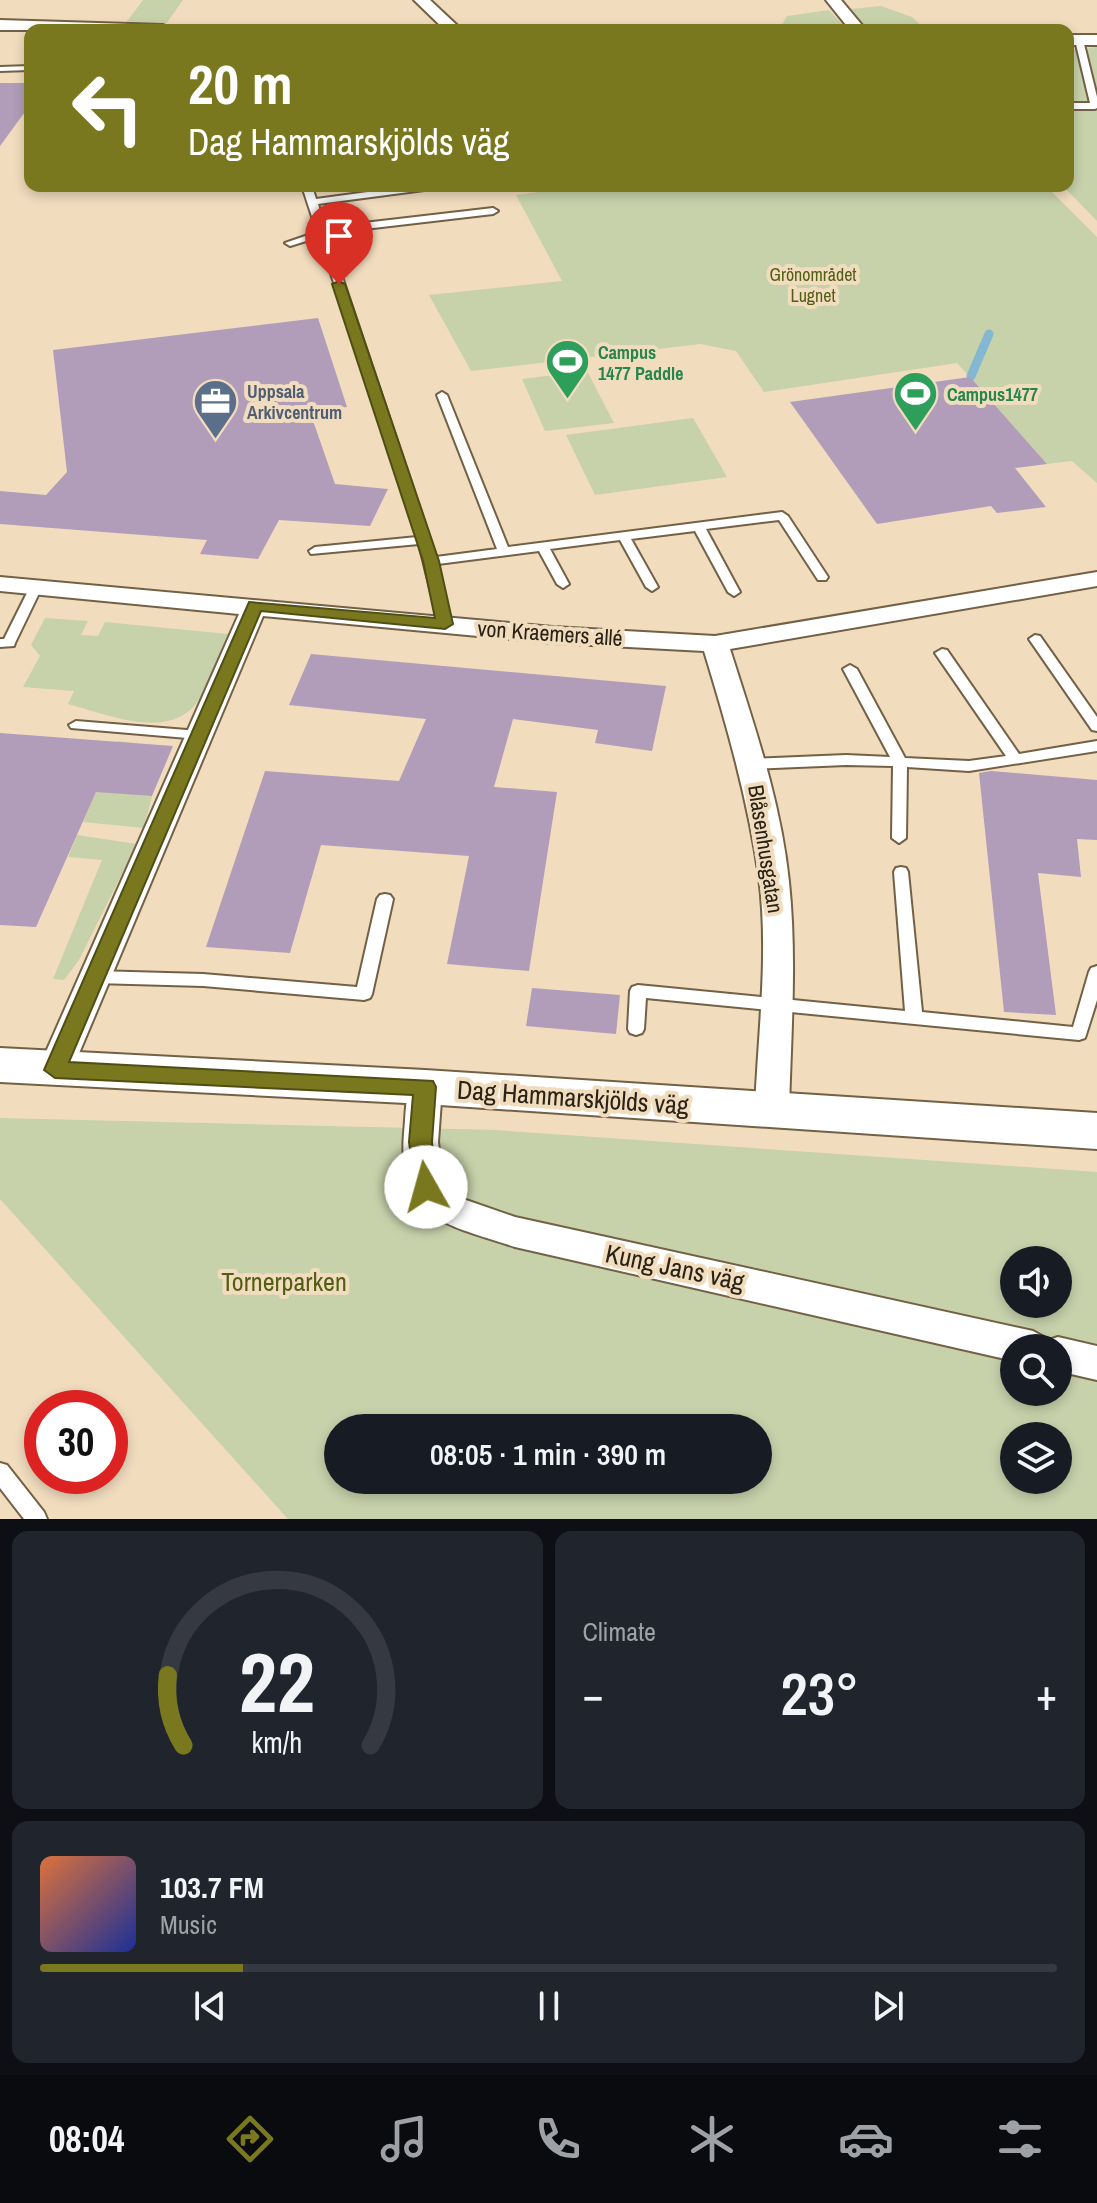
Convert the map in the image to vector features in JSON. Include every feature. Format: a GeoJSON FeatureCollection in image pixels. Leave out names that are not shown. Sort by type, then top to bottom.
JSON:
{"type":"FeatureCollection","features":[{"type":"Feature","properties":{"kind":"street"},"geometry":{"type":"LineString","coordinates":[[421,0],[447,24]]}},
{"type":"Feature","properties":{"kind":"street"},"geometry":{"type":"LineString","coordinates":[[833,0],[853,24]]}},
{"type":"Feature","properties":{"kind":"street"},"geometry":{"type":"LineString","coordinates":[[0,25],[24,26]]}},
{"type":"Feature","properties":{"kind":"street"},"geometry":{"type":"LineString","coordinates":[[1074,40],[1097,40]]}},
{"type":"Feature","properties":{"kind":"street","name":"von Kraemers allé"},"geometry":{"type":"LineString","coordinates":[[0,584],[445,624],[715,644],[759,639],[902,610],[1097,579]]}},
{"type":"Feature","properties":{"kind":"street"},"geometry":{"type":"LineString","coordinates":[[55,1070],[255,605]]}},
{"type":"Feature","properties":{"kind":"street","name":"Blåsenhusgatan"},"geometry":{"type":"LineString","coordinates":[[715,644],[752,764],[774,878],[778,932],[772,1109]]}},
{"type":"Feature","properties":{"kind":"street","name":"Dag Hammarskjölds väg"},"geometry":{"type":"LineString","coordinates":[[0,1065],[425,1087],[1097,1131]]}},
{"type":"Feature","properties":{"kind":"street","name":"Kung Jans väg"},"geometry":{"type":"LineString","coordinates":[[425,1087],[421,1110],[422,1168],[426,1187],[451,1210],[515,1232],[1000,1341]]}},
{"type":"Feature","properties":{"kind":"street"},"geometry":{"type":"LineString","coordinates":[[1072,1357],[1097,1363]]}},
{"type":"Feature","properties":{"kind":"lane"},"geometry":{"type":"LineString","coordinates":[[1074,43],[1095,106],[1074,106]]}},
{"type":"Feature","properties":{"kind":"lane"},"geometry":{"type":"LineString","coordinates":[[0,69],[24,68]]}},
{"type":"Feature","properties":{"kind":"lane"},"geometry":{"type":"LineString","coordinates":[[309,192],[431,561],[445,624]]}},
{"type":"Feature","properties":{"kind":"lane"},"geometry":{"type":"LineString","coordinates":[[312,202],[387,192]]}},
{"type":"Feature","properties":{"kind":"lane"},"geometry":{"type":"LineString","coordinates":[[290,243],[322,231],[493,211]]}},
{"type":"Feature","properties":{"kind":"lane"},"geometry":{"type":"LineString","coordinates":[[442,395],[504,552]]}},
{"type":"Feature","properties":{"kind":"lane"},"geometry":{"type":"LineString","coordinates":[[431,561],[782,516],[822,577]]}},
{"type":"Feature","properties":{"kind":"lane"},"geometry":{"type":"LineString","coordinates":[[699,527],[734,592]]}},
{"type":"Feature","properties":{"kind":"lane"},"geometry":{"type":"LineString","coordinates":[[624,537],[652,587]]}},
{"type":"Feature","properties":{"kind":"lane"},"geometry":{"type":"LineString","coordinates":[[315,551],[423,540]]}},
{"type":"Feature","properties":{"kind":"lane"},"geometry":{"type":"LineString","coordinates":[[543,547],[563,584]]}},
{"type":"Feature","properties":{"kind":"lane"},"geometry":{"type":"LineString","coordinates":[[0,643],[9,643],[36,587]]}},
{"type":"Feature","properties":{"kind":"lane"},"geometry":{"type":"LineString","coordinates":[[1035,639],[1097,727]]}},
{"type":"Feature","properties":{"kind":"lane"},"geometry":{"type":"LineString","coordinates":[[942,653],[1014,757]]}},
{"type":"Feature","properties":{"kind":"lane"},"geometry":{"type":"LineString","coordinates":[[850,669],[900,762],[899,838]]}},
{"type":"Feature","properties":{"kind":"lane"},"geometry":{"type":"LineString","coordinates":[[76,725],[199,735]]}},
{"type":"Feature","properties":{"kind":"lane"},"geometry":{"type":"LineString","coordinates":[[752,764],[846,760],[969,766],[1097,746]]}},
{"type":"Feature","properties":{"kind":"lane"},"geometry":{"type":"LineString","coordinates":[[901,872],[914,1018]]}},
{"type":"Feature","properties":{"kind":"lane"},"geometry":{"type":"LineString","coordinates":[[95,977],[203,980],[364,994],[385,899]]}},
{"type":"Feature","properties":{"kind":"lane"},"geometry":{"type":"LineString","coordinates":[[636,1029],[638,991],[1079,1034],[1093,1003],[1097,972]]}},
{"type":"Feature","properties":{"kind":"lane"},"geometry":{"type":"LineString","coordinates":[[0,1472],[37,1519]]}},
{"type":"Feature","properties":{"kind":"green space"},"geometry":{"type":"Polygon","coordinates":[[[143,0],[183,0],[166,24],[125,24],[143,0]]]}},
{"type":"Feature","properties":{"kind":"green space"},"geometry":{"type":"Polygon","coordinates":[[[881,6],[912,17],[920,24],[863,24],[851,9],[881,6]]]}},
{"type":"Feature","properties":{"kind":"green space"},"geometry":{"type":"Polygon","coordinates":[[[829,10],[842,24],[782,24],[787,16],[829,10]]]}},
{"type":"Feature","properties":{"kind":"green space"},"geometry":{"type":"Polygon","coordinates":[[[1097,46],[1097,221],[1069,192],[1074,192],[1074,49],[1081,51],[1097,46]]]}},
{"type":"Feature","properties":{"kind":"green space","name":"Grönområdet Lugnet"},"geometry":{"type":"Polygon","coordinates":[[[539,192],[1052,192],[1097,237],[1097,483],[1072,461],[1047,464],[957,363],[764,392],[736,351],[700,344],[471,371],[429,295],[562,281],[516,195],[539,192]]]}},
{"type":"Feature","properties":{"kind":"green space","name":"Campus 1477 Paddle"},"geometry":{"type":"Polygon","coordinates":[[[587,371],[614,423],[545,431],[522,379],[587,371]]]}},
{"type":"Feature","properties":{"kind":"green space"},"geometry":{"type":"Polygon","coordinates":[[[693,418],[727,477],[595,495],[566,435],[693,418]]]}},
{"type":"Feature","properties":{"kind":"green space"},"geometry":{"type":"Polygon","coordinates":[[[45,618],[88,621],[81,635],[98,636],[105,622],[228,634],[204,691],[188,712],[157,723],[139,722],[68,704],[74,691],[23,687],[40,656],[31,645],[45,618]]]}},
{"type":"Feature","properties":{"kind":"green space"},"geometry":{"type":"Polygon","coordinates":[[[118,741],[140,744],[118,793],[152,796],[144,828],[83,822],[118,741]]]}},
{"type":"Feature","properties":{"kind":"green space"},"geometry":{"type":"Polygon","coordinates":[[[77,835],[137,844],[79,960],[64,980],[53,979],[102,860],[68,857],[77,835]]]}},
{"type":"Feature","properties":{"kind":"green space","name":"Tornerparken"},"geometry":{"type":"Polygon","coordinates":[[[0,1118],[495,1130],[1097,1172],[1097,1519],[288,1519],[0,1199],[0,1118]]]}},
{"type":"Feature","properties":{"kind":"building"},"geometry":{"type":"Polygon","coordinates":[[[0,83],[24,83],[24,113],[0,146],[0,83]]]}},
{"type":"Feature","properties":{"kind":"building","name":"Uppsala Arkivcentrum"},"geometry":{"type":"Polygon","coordinates":[[[318,318],[347,407],[310,412],[335,484],[388,489],[370,526],[279,520],[258,559],[200,554],[207,540],[0,524],[0,491],[46,495],[67,472],[53,350],[318,318]]]}},
{"type":"Feature","properties":{"kind":"building","name":"Campus1477"},"geometry":{"type":"Polygon","coordinates":[[[970,377],[1047,464],[1015,468],[1046,507],[997,513],[991,506],[877,524],[790,402],[970,377]]]}},
{"type":"Feature","properties":{"kind":"building"},"geometry":{"type":"Polygon","coordinates":[[[311,654],[666,686],[652,751],[595,743],[598,730],[513,719],[494,787],[557,792],[529,971],[447,964],[469,856],[321,845],[290,953],[206,947],[265,771],[399,781],[426,719],[289,705],[311,654]]]}},
{"type":"Feature","properties":{"kind":"building"},"geometry":{"type":"Polygon","coordinates":[[[0,733],[173,746],[152,796],[96,792],[36,927],[0,925],[0,733]]]}},
{"type":"Feature","properties":{"kind":"building"},"geometry":{"type":"Polygon","coordinates":[[[991,771],[1097,780],[1097,840],[1077,839],[1081,877],[1038,873],[1056,1015],[1004,1012],[979,773],[991,771]]]}},
{"type":"Feature","properties":{"kind":"building"},"geometry":{"type":"Polygon","coordinates":[[[532,988],[620,995],[616,1034],[526,1026],[532,988]]]}},
{"type":"Feature","properties":{"kind":"waterway"},"geometry":{"type":"LineString","coordinates":[[971,376],[989,334]]}},
{"type":"Feature","properties":{"kind":"place","name":"Campus 1477 Paddle"},"geometry":{"type":"Point","coordinates":[567,401]}},
{"type":"Feature","properties":{"kind":"place","name":"Campus1477"},"geometry":{"type":"Point","coordinates":[916,433]}},
{"type":"Feature","properties":{"kind":"place","name":"Uppsala Arkivcentrum"},"geometry":{"type":"Point","coordinates":[216,440]}},
{"type":"Feature","properties":{"kind":"route"},"geometry":{"type":"LineString","coordinates":[[339,284],[431,561],[435,593],[445,624],[255,605],[55,1070],[425,1087],[421,1142],[426,1187]]}}]}
